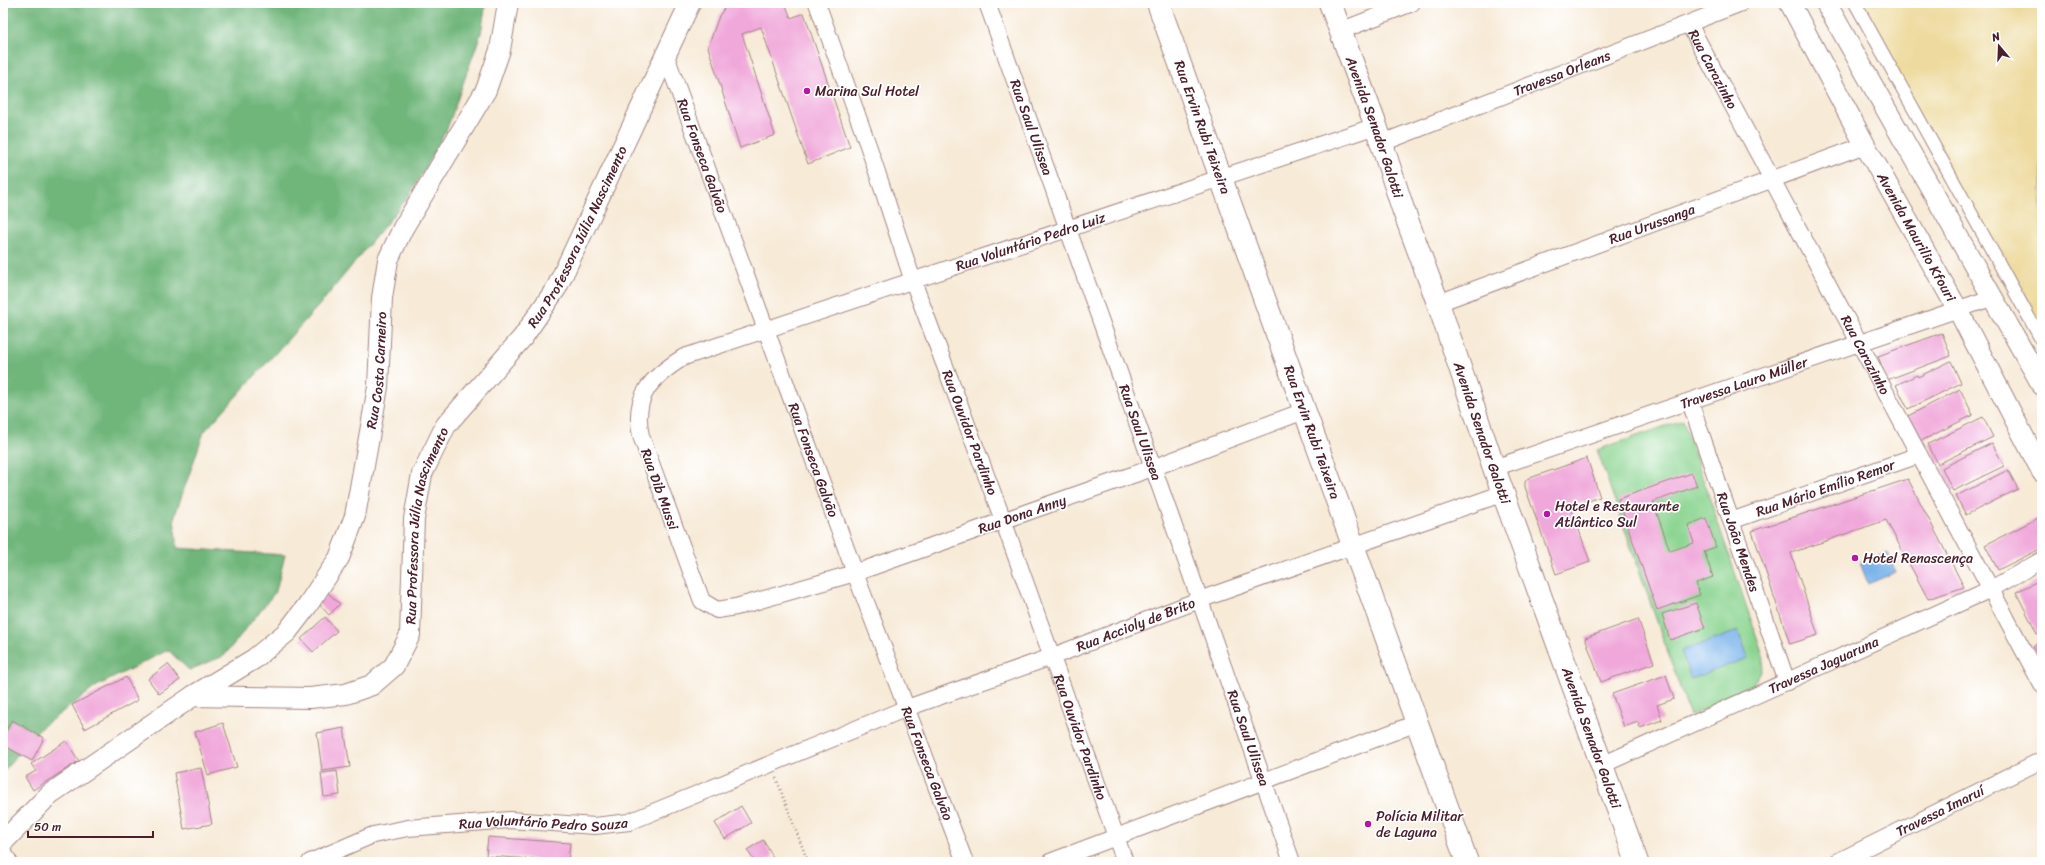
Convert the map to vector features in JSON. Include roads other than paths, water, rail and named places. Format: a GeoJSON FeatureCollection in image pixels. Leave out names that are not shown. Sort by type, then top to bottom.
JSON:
{"type":"FeatureCollection","features":[{"type":"Feature","properties":{"kind":"main road","name":"Rua Ervin Rubi Teixeira"},"geometry":{"type":"LineString","coordinates":[[1158,3],[1352,546],[1467,862]]}},
{"type":"Feature","properties":{"kind":"main road","name":"Avenida Senador Galotti"},"geometry":{"type":"LineString","coordinates":[[1330,3],[1379,135],[1403,209],[1438,302],[1494,468],[1637,862]]}},
{"type":"Feature","properties":{"kind":"street","name":"Rua Costa Carneiro"},"geometry":{"type":"LineString","coordinates":[[193,696],[254,659],[286,632],[307,606],[339,558],[355,516],[378,387],[382,298],[388,260],[403,228],[486,90],[500,50],[508,3]]}},
{"type":"Feature","properties":{"kind":"street","name":"Rua Professora Júlia Nascimento"},"geometry":{"type":"LineString","coordinates":[[193,696],[310,698],[346,694],[372,685],[394,666],[410,635],[414,519],[422,474],[446,425],[523,337],[557,287],[690,3]]}},
{"type":"Feature","properties":{"kind":"street","name":"Rua Ouvidor Pardinho"},"geometry":{"type":"LineString","coordinates":[[817,3],[869,148],[913,281],[1003,520],[1125,862]]}},
{"type":"Feature","properties":{"kind":"street","name":"Rua Saul Ulissea"},"geometry":{"type":"LineString","coordinates":[[987,3],[1154,467],[1199,600],[1292,862]]}},
{"type":"Feature","properties":{"kind":"street"},"geometry":{"type":"LineString","coordinates":[[1340,31],[1412,3]]}},
{"type":"Feature","properties":{"kind":"street","name":"Travessa Orleans"},"geometry":{"type":"LineString","coordinates":[[1379,135],[1457,112],[1741,3]]}},
{"type":"Feature","properties":{"kind":"street","name":"Avenida Maurilio Kfouri"},"geometry":{"type":"LineString","coordinates":[[1790,3],[1865,145],[1958,310],[2042,472]]}},
{"type":"Feature","properties":{"kind":"street"},"geometry":{"type":"LineString","coordinates":[[1826,3],[2042,385]]}},
{"type":"Feature","properties":{"kind":"street"},"geometry":{"type":"LineString","coordinates":[[1855,3],[2042,341]]}},
{"type":"Feature","properties":{"kind":"street","name":"Rua Carazinho"},"geometry":{"type":"LineString","coordinates":[[1689,24],[2042,685]]}},
{"type":"Feature","properties":{"kind":"street","name":"Rua Fonseca Galvão"},"geometry":{"type":"LineString","coordinates":[[666,56],[855,573],[965,862]]}},
{"type":"Feature","properties":{"kind":"street","name":"Rua Voluntário Pedro Luiz"},"geometry":{"type":"LineString","coordinates":[[684,357],[766,328],[913,281],[1220,178],[1379,135]]}},
{"type":"Feature","properties":{"kind":"street","name":"Rua Urussanga"},"geometry":{"type":"LineString","coordinates":[[1438,302],[1865,145]]}},
{"type":"Feature","properties":{"kind":"street","name":"Travessa Lauro Müller"},"geometry":{"type":"LineString","coordinates":[[1494,468],[1994,298]]}},
{"type":"Feature","properties":{"kind":"street","name":"Rua Dib Mussi"},"geometry":{"type":"LineString","coordinates":[[684,357],[661,371],[647,387],[639,406],[638,422],[641,436],[702,601],[717,610],[736,606]]}},
{"type":"Feature","properties":{"kind":"street","name":"Rua João Mendes"},"geometry":{"type":"LineString","coordinates":[[1690,402],[1787,682]]}},
{"type":"Feature","properties":{"kind":"street","name":"Rua Dona Anny"},"geometry":{"type":"LineString","coordinates":[[736,606],[855,573],[1154,467],[1304,411]]}},
{"type":"Feature","properties":{"kind":"street","name":"Rua Mário Emílio Remor"},"geometry":{"type":"LineString","coordinates":[[1731,521],[1919,455]]}},
{"type":"Feature","properties":{"kind":"street","name":"Rua Accioly de Brito"},"geometry":{"type":"LineString","coordinates":[[771,764],[907,708],[1052,657],[1199,600],[1504,493]]}},
{"type":"Feature","properties":{"kind":"street","name":"Travessa Jaguaruna"},"geometry":{"type":"LineString","coordinates":[[1602,764],[1991,589],[2042,560]]}},
{"type":"Feature","properties":{"kind":"street"},"geometry":{"type":"LineString","coordinates":[[3,842],[50,794],[193,696]]}},
{"type":"Feature","properties":{"kind":"street"},"geometry":{"type":"LineString","coordinates":[[1050,862],[1417,723]]}},
{"type":"Feature","properties":{"kind":"street","name":"Travessa Imaruí"},"geometry":{"type":"LineString","coordinates":[[1837,862],[2042,760]]}},
{"type":"Feature","properties":{"kind":"street","name":"Rua Voluntário Pedro Souza"},"geometry":{"type":"LineString","coordinates":[[310,862],[373,835],[408,828],[510,820],[595,826],[629,822],[771,764]]}},
{"type":"Feature","properties":{"kind":"street"},"geometry":{"type":"LineString","coordinates":[[3,856],[7,862]]}},
{"type":"Feature","properties":{"kind":"water"},"geometry":{"type":"Polygon","coordinates":[[[1888,553],[1896,572],[1868,584],[1860,563],[1888,553]]]}},
{"type":"Feature","properties":{"kind":"water"},"geometry":{"type":"Polygon","coordinates":[[[1738,631],[1748,658],[1691,679],[1681,651],[1738,631]]]}},
{"type":"Feature","properties":{"kind":"place","name":"Marina Sul Hotel"},"geometry":{"type":"Point","coordinates":[807,91]}},
{"type":"Feature","properties":{"kind":"place","name":"Hotel e Restaurante Atlântico Sul"},"geometry":{"type":"Point","coordinates":[1547,514]}},
{"type":"Feature","properties":{"kind":"place","name":"Hotel Renascença"},"geometry":{"type":"Point","coordinates":[1855,558]}},
{"type":"Feature","properties":{"kind":"place","name":"Polícia Militar de Laguna"},"geometry":{"type":"Point","coordinates":[1368,824]}}]}
